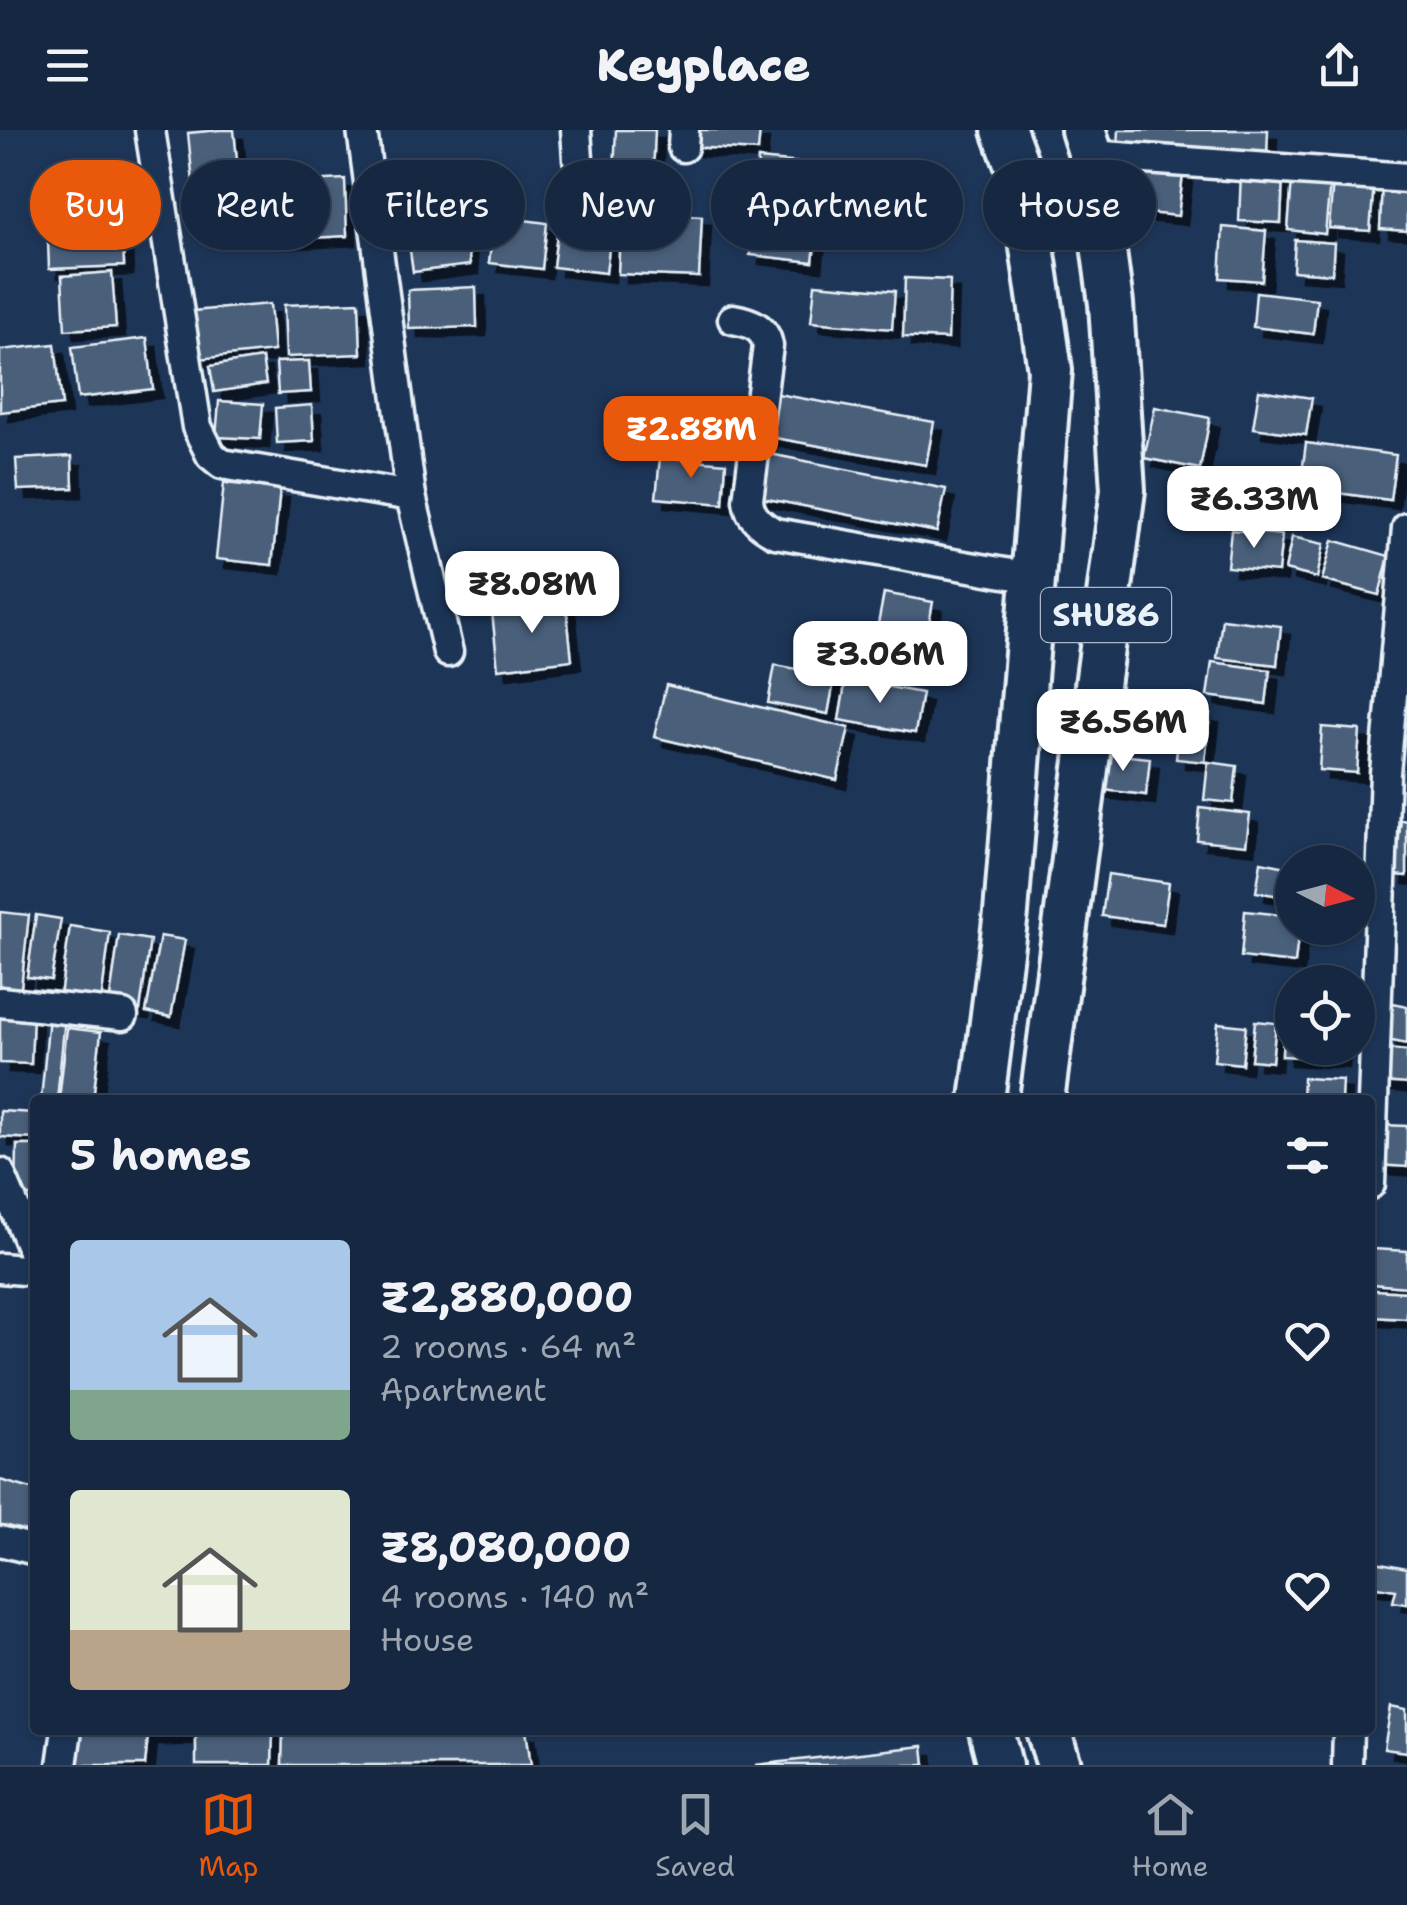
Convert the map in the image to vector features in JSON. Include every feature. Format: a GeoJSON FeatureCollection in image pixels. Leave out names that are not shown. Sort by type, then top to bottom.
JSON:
{"type":"FeatureCollection","features":[{"type":"Feature","properties":{"kind":"main road","name":"SHU86"},"geometry":{"type":"LineString","coordinates":[[983,1095],[1006,913],[1050,370],[1022,178],[1004,130]]}},
{"type":"Feature","properties":{"kind":"main road","name":"SHU86"},"geometry":{"type":"LineString","coordinates":[[1043,1095],[1123,490],[1111,304],[1087,143]]}},
{"type":"Feature","properties":{"kind":"main road"},"geometry":{"type":"LineString","coordinates":[[993,1735],[1000,1765]]}},
{"type":"Feature","properties":{"kind":"main road"},"geometry":{"type":"LineString","coordinates":[[1050,1735],[1059,1765]]}},
{"type":"Feature","properties":{"kind":"street"},"geometry":{"type":"LineString","coordinates":[[150,130],[197,427],[211,455],[222,464],[411,496]]}},
{"type":"Feature","properties":{"kind":"street"},"geometry":{"type":"LineString","coordinates":[[362,130],[411,496],[448,652]]}},
{"type":"Feature","properties":{"kind":"street"},"geometry":{"type":"LineString","coordinates":[[576,130],[578,159]]}},
{"type":"Feature","properties":{"kind":"street"},"geometry":{"type":"LineString","coordinates":[[1087,143],[1407,178]]}},
{"type":"Feature","properties":{"kind":"street"},"geometry":{"type":"LineString","coordinates":[[732,319],[757,327],[766,336],[768,346],[748,500],[749,512],[763,527],[775,533],[1033,578]]}},
{"type":"Feature","properties":{"kind":"street"},"geometry":{"type":"LineString","coordinates":[[1373,1095],[1385,773],[1407,528]]}},
{"type":"Feature","properties":{"kind":"street"},"geometry":{"type":"LineString","coordinates":[[0,1002],[123,1015]]}},
{"type":"Feature","properties":{"kind":"street"},"geometry":{"type":"LineString","coordinates":[[0,1173],[30,1244]]}},
{"type":"Feature","properties":{"kind":"street"},"geometry":{"type":"LineString","coordinates":[[0,1268],[30,1270]]}},
{"type":"Feature","properties":{"kind":"street"},"geometry":{"type":"LineString","coordinates":[[0,1540],[30,1549]]}},
{"type":"Feature","properties":{"kind":"street"},"geometry":{"type":"LineString","coordinates":[[62,1765],[67,1735]]}},
{"type":"Feature","properties":{"kind":"street"},"geometry":{"type":"LineString","coordinates":[[1347,1765],[1348,1735]]}},
{"type":"Feature","properties":{"kind":"building"},"geometry":{"type":"Polygon","coordinates":[[[234,130],[237,160],[191,160],[188,133],[234,130]]]}},
{"type":"Feature","properties":{"kind":"building"},"geometry":{"type":"Polygon","coordinates":[[[616,130],[655,130],[654,160],[615,160],[616,130]]]}},
{"type":"Feature","properties":{"kind":"building"},"geometry":{"type":"Polygon","coordinates":[[[692,130],[760,130],[758,151],[691,147],[692,130]]]}},
{"type":"Feature","properties":{"kind":"building"},"geometry":{"type":"Polygon","coordinates":[[[1119,130],[1268,130],[1267,156],[1118,147],[1119,130]]]}},
{"type":"Feature","properties":{"kind":"building"},"geometry":{"type":"Polygon","coordinates":[[[1156,163],[1184,166],[1178,216],[1156,214],[1156,163]]]}},
{"type":"Feature","properties":{"kind":"building"},"geometry":{"type":"Polygon","coordinates":[[[1241,172],[1283,174],[1281,223],[1239,221],[1241,172]]]}},
{"type":"Feature","properties":{"kind":"building"},"geometry":{"type":"Polygon","coordinates":[[[345,179],[347,236],[330,237],[330,180],[345,179]]]}},
{"type":"Feature","properties":{"kind":"building"},"geometry":{"type":"Polygon","coordinates":[[[1292,179],[1330,182],[1325,234],[1288,230],[1292,179]]]}},
{"type":"Feature","properties":{"kind":"building"},"geometry":{"type":"Polygon","coordinates":[[[1333,181],[1374,183],[1370,231],[1329,228],[1333,181]]]}},
{"type":"Feature","properties":{"kind":"building"},"geometry":{"type":"Polygon","coordinates":[[[1382,182],[1407,183],[1407,231],[1380,229],[1382,182]]]}},
{"type":"Feature","properties":{"kind":"building"},"geometry":{"type":"Polygon","coordinates":[[[691,215],[702,216],[699,277],[618,274],[619,250],[691,250],[691,215]]]}},
{"type":"Feature","properties":{"kind":"building"},"geometry":{"type":"Polygon","coordinates":[[[525,220],[545,223],[542,269],[489,263],[490,250],[525,250],[525,220]]]}},
{"type":"Feature","properties":{"kind":"building"},"geometry":{"type":"Polygon","coordinates":[[[1223,227],[1266,231],[1262,281],[1220,278],[1223,227]]]}},
{"type":"Feature","properties":{"kind":"building"},"geometry":{"type":"Polygon","coordinates":[[[1295,240],[1334,243],[1332,274],[1293,271],[1295,240]]]}},
{"type":"Feature","properties":{"kind":"building"},"geometry":{"type":"Polygon","coordinates":[[[48,250],[123,250],[124,266],[49,269],[48,250]]]}},
{"type":"Feature","properties":{"kind":"building"},"geometry":{"type":"Polygon","coordinates":[[[410,250],[468,250],[470,265],[413,272],[410,250]]]}},
{"type":"Feature","properties":{"kind":"building"},"geometry":{"type":"Polygon","coordinates":[[[555,250],[609,250],[606,273],[553,267],[555,250]]]}},
{"type":"Feature","properties":{"kind":"building"},"geometry":{"type":"Polygon","coordinates":[[[751,250],[814,250],[813,262],[750,255],[751,250]]]}},
{"type":"Feature","properties":{"kind":"building"},"geometry":{"type":"Polygon","coordinates":[[[112,272],[116,327],[65,330],[62,276],[112,272]]]}},
{"type":"Feature","properties":{"kind":"building"},"geometry":{"type":"Polygon","coordinates":[[[905,278],[950,280],[948,339],[903,337],[905,278]]]}},
{"type":"Feature","properties":{"kind":"building"},"geometry":{"type":"Polygon","coordinates":[[[815,284],[895,291],[892,329],[811,322],[815,284]]]}},
{"type":"Feature","properties":{"kind":"building"},"geometry":{"type":"Polygon","coordinates":[[[476,287],[477,327],[409,329],[408,290],[476,287]]]}},
{"type":"Feature","properties":{"kind":"building"},"geometry":{"type":"Polygon","coordinates":[[[1256,292],[1317,299],[1313,334],[1253,327],[1256,292]]]}},
{"type":"Feature","properties":{"kind":"building"},"geometry":{"type":"Polygon","coordinates":[[[359,302],[361,354],[286,357],[284,305],[359,302]]]}},
{"type":"Feature","properties":{"kind":"building"},"geometry":{"type":"Polygon","coordinates":[[[270,304],[274,351],[198,359],[193,311],[270,304]]]}},
{"type":"Feature","properties":{"kind":"building"},"geometry":{"type":"Polygon","coordinates":[[[147,338],[153,389],[78,398],[72,347],[147,338]]]}},
{"type":"Feature","properties":{"kind":"building"},"geometry":{"type":"Polygon","coordinates":[[[55,344],[62,405],[0,412],[0,350],[55,344]]]}},
{"type":"Feature","properties":{"kind":"building"},"geometry":{"type":"Polygon","coordinates":[[[262,358],[266,384],[214,392],[210,366],[262,358]]]}},
{"type":"Feature","properties":{"kind":"building"},"geometry":{"type":"Polygon","coordinates":[[[309,361],[311,392],[278,394],[276,362],[309,361]]]}},
{"type":"Feature","properties":{"kind":"building"},"geometry":{"type":"Polygon","coordinates":[[[1259,390],[1312,398],[1306,435],[1253,428],[1259,390]]]}},
{"type":"Feature","properties":{"kind":"building"},"geometry":{"type":"Polygon","coordinates":[[[772,393],[934,422],[926,465],[764,436],[772,393]]]}},
{"type":"Feature","properties":{"kind":"building"},"geometry":{"type":"Polygon","coordinates":[[[219,401],[263,404],[260,439],[216,437],[219,401]]]}},
{"type":"Feature","properties":{"kind":"building"},"geometry":{"type":"Polygon","coordinates":[[[312,405],[314,441],[277,443],[275,408],[312,405]]]}},
{"type":"Feature","properties":{"kind":"building"},"geometry":{"type":"Polygon","coordinates":[[[1155,407],[1210,418],[1200,469],[1144,458],[1155,407]]]}},
{"type":"Feature","properties":{"kind":"building"},"geometry":{"type":"Polygon","coordinates":[[[1306,443],[1396,455],[1390,500],[1300,488],[1306,443]]]}},
{"type":"Feature","properties":{"kind":"building"},"geometry":{"type":"Polygon","coordinates":[[[765,453],[946,489],[937,532],[757,497],[765,453]]]}},
{"type":"Feature","properties":{"kind":"building"},"geometry":{"type":"Polygon","coordinates":[[[72,456],[73,488],[18,490],[16,459],[72,456]]]}},
{"type":"Feature","properties":{"kind":"building"},"geometry":{"type":"Polygon","coordinates":[[[660,457],[726,463],[723,504],[656,498],[660,457]]]}},
{"type":"Feature","properties":{"kind":"building"},"geometry":{"type":"Polygon","coordinates":[[[224,483],[280,489],[272,565],[216,559],[224,483]]]}},
{"type":"Feature","properties":{"kind":"building"},"geometry":{"type":"Polygon","coordinates":[[[1231,530],[1282,535],[1278,572],[1227,567],[1231,530]]]}},
{"type":"Feature","properties":{"kind":"building"},"geometry":{"type":"Polygon","coordinates":[[[1292,537],[1324,544],[1317,578],[1285,570],[1292,537]]]}},
{"type":"Feature","properties":{"kind":"building"},"geometry":{"type":"Polygon","coordinates":[[[1333,540],[1389,556],[1379,595],[1322,580],[1333,540]]]}},
{"type":"Feature","properties":{"kind":"building"},"geometry":{"type":"Polygon","coordinates":[[[884,593],[933,602],[925,645],[876,635],[884,593]]]}},
{"type":"Feature","properties":{"kind":"building"},"geometry":{"type":"Polygon","coordinates":[[[566,604],[572,660],[498,669],[492,612],[566,604]]]}},
{"type":"Feature","properties":{"kind":"building"},"geometry":{"type":"Polygon","coordinates":[[[1222,619],[1281,626],[1277,665],[1217,658],[1222,619]]]}},
{"type":"Feature","properties":{"kind":"building"},"geometry":{"type":"Polygon","coordinates":[[[1212,662],[1270,670],[1266,704],[1207,696],[1212,662]]]}},
{"type":"Feature","properties":{"kind":"building"},"geometry":{"type":"Polygon","coordinates":[[[775,665],[835,676],[828,714],[768,703],[775,665]]]}},
{"type":"Feature","properties":{"kind":"building"},"geometry":{"type":"Polygon","coordinates":[[[846,679],[922,693],[915,733],[839,720],[846,679]]]}},
{"type":"Feature","properties":{"kind":"building"},"geometry":{"type":"Polygon","coordinates":[[[666,685],[849,728],[837,780],[654,737],[666,685]]]}},
{"type":"Feature","properties":{"kind":"building"},"geometry":{"type":"Polygon","coordinates":[[[1181,711],[1210,714],[1205,762],[1176,759],[1181,711]]]}},
{"type":"Feature","properties":{"kind":"building"},"geometry":{"type":"Polygon","coordinates":[[[1322,727],[1360,730],[1357,773],[1319,770],[1322,727]]]}},
{"type":"Feature","properties":{"kind":"building"},"geometry":{"type":"Polygon","coordinates":[[[1099,753],[1150,758],[1146,795],[1095,789],[1099,753]]]}},
{"type":"Feature","properties":{"kind":"building"},"geometry":{"type":"Polygon","coordinates":[[[1208,762],[1237,766],[1233,803],[1204,800],[1208,762]]]}},
{"type":"Feature","properties":{"kind":"building"},"geometry":{"type":"Polygon","coordinates":[[[1200,808],[1250,814],[1246,845],[1197,840],[1200,808]]]}},
{"type":"Feature","properties":{"kind":"building"},"geometry":{"type":"Polygon","coordinates":[[[1401,820],[1407,821],[1407,876],[1394,875],[1401,820]]]}},
{"type":"Feature","properties":{"kind":"building"},"geometry":{"type":"Polygon","coordinates":[[[1261,862],[1275,865],[1275,895],[1256,892],[1261,862]]]}},
{"type":"Feature","properties":{"kind":"building"},"geometry":{"type":"Polygon","coordinates":[[[1108,874],[1169,883],[1163,924],[1102,916],[1108,874]]]}},
{"type":"Feature","properties":{"kind":"building"},"geometry":{"type":"Polygon","coordinates":[[[1245,911],[1275,914],[1275,945],[1297,945],[1295,963],[1241,957],[1245,911]]]}},
{"type":"Feature","properties":{"kind":"building"},"geometry":{"type":"Polygon","coordinates":[[[0,912],[29,915],[21,988],[0,986],[0,912]]]}},
{"type":"Feature","properties":{"kind":"building"},"geometry":{"type":"Polygon","coordinates":[[[36,915],[61,919],[51,980],[27,977],[36,915]]]}},
{"type":"Feature","properties":{"kind":"building"},"geometry":{"type":"Polygon","coordinates":[[[70,926],[110,932],[101,1002],[60,996],[70,926]]]}},
{"type":"Feature","properties":{"kind":"building"},"geometry":{"type":"Polygon","coordinates":[[[119,935],[150,940],[140,1010],[109,1005],[119,935]]]}},
{"type":"Feature","properties":{"kind":"building"},"geometry":{"type":"Polygon","coordinates":[[[160,936],[185,940],[171,1017],[146,1012],[160,936]]]}},
{"type":"Feature","properties":{"kind":"building"},"geometry":{"type":"Polygon","coordinates":[[[1393,1003],[1407,1006],[1407,1044],[1387,1040],[1393,1003]]]}},
{"type":"Feature","properties":{"kind":"building"},"geometry":{"type":"Polygon","coordinates":[[[0,1014],[33,1015],[31,1064],[0,1063],[0,1014]]]}},
{"type":"Feature","properties":{"kind":"building"},"geometry":{"type":"Polygon","coordinates":[[[49,1016],[65,1017],[57,1095],[41,1095],[49,1016]]]}},
{"type":"Feature","properties":{"kind":"building"},"geometry":{"type":"Polygon","coordinates":[[[1255,1021],[1275,1023],[1272,1062],[1251,1060],[1255,1021]]]}},
{"type":"Feature","properties":{"kind":"building"},"geometry":{"type":"Polygon","coordinates":[[[1218,1023],[1246,1026],[1242,1064],[1214,1061],[1218,1023]]]}},
{"type":"Feature","properties":{"kind":"building"},"geometry":{"type":"Polygon","coordinates":[[[67,1028],[101,1032],[94,1095],[60,1095],[67,1028]]]}},
{"type":"Feature","properties":{"kind":"building"},"geometry":{"type":"Polygon","coordinates":[[[1386,1049],[1407,1051],[1407,1084],[1383,1082],[1386,1049]]]}},
{"type":"Feature","properties":{"kind":"building"},"geometry":{"type":"Polygon","coordinates":[[[1303,1078],[1342,1080],[1341,1095],[1302,1095],[1303,1078]]]}},
{"type":"Feature","properties":{"kind":"building"},"geometry":{"type":"Polygon","coordinates":[[[0,1111],[30,1113],[30,1139],[0,1137],[0,1111]]]}},
{"type":"Feature","properties":{"kind":"building"},"geometry":{"type":"Polygon","coordinates":[[[1381,1125],[1407,1126],[1407,1167],[1378,1165],[1381,1125]]]}},
{"type":"Feature","properties":{"kind":"building"},"geometry":{"type":"Polygon","coordinates":[[[17,1145],[30,1145],[30,1196],[16,1196],[17,1145]]]}},
{"type":"Feature","properties":{"kind":"building"},"geometry":{"type":"Polygon","coordinates":[[[1375,1249],[1407,1251],[1407,1287],[1375,1284],[1375,1249]]]}},
{"type":"Feature","properties":{"kind":"building"},"geometry":{"type":"Polygon","coordinates":[[[1375,1290],[1407,1292],[1407,1319],[1375,1317],[1375,1290]]]}},
{"type":"Feature","properties":{"kind":"building"},"geometry":{"type":"Polygon","coordinates":[[[0,1480],[30,1489],[30,1533],[0,1525],[0,1480]]]}},
{"type":"Feature","properties":{"kind":"building"},"geometry":{"type":"Polygon","coordinates":[[[1375,1562],[1407,1568],[1407,1604],[1393,1602],[1396,1590],[1375,1587],[1375,1562]]]}},
{"type":"Feature","properties":{"kind":"building"},"geometry":{"type":"Polygon","coordinates":[[[1391,1707],[1407,1710],[1407,1752],[1384,1749],[1391,1707]]]}},
{"type":"Feature","properties":{"kind":"building"},"geometry":{"type":"Polygon","coordinates":[[[81,1735],[273,1735],[272,1765],[196,1765],[196,1736],[148,1736],[145,1765],[76,1765],[81,1735]]]}},
{"type":"Feature","properties":{"kind":"building"},"geometry":{"type":"Polygon","coordinates":[[[283,1735],[527,1735],[531,1765],[282,1765],[283,1735]]]}},
{"type":"Feature","properties":{"kind":"building"},"geometry":{"type":"Polygon","coordinates":[[[923,1746],[925,1765],[755,1765],[923,1746]]]}}]}
